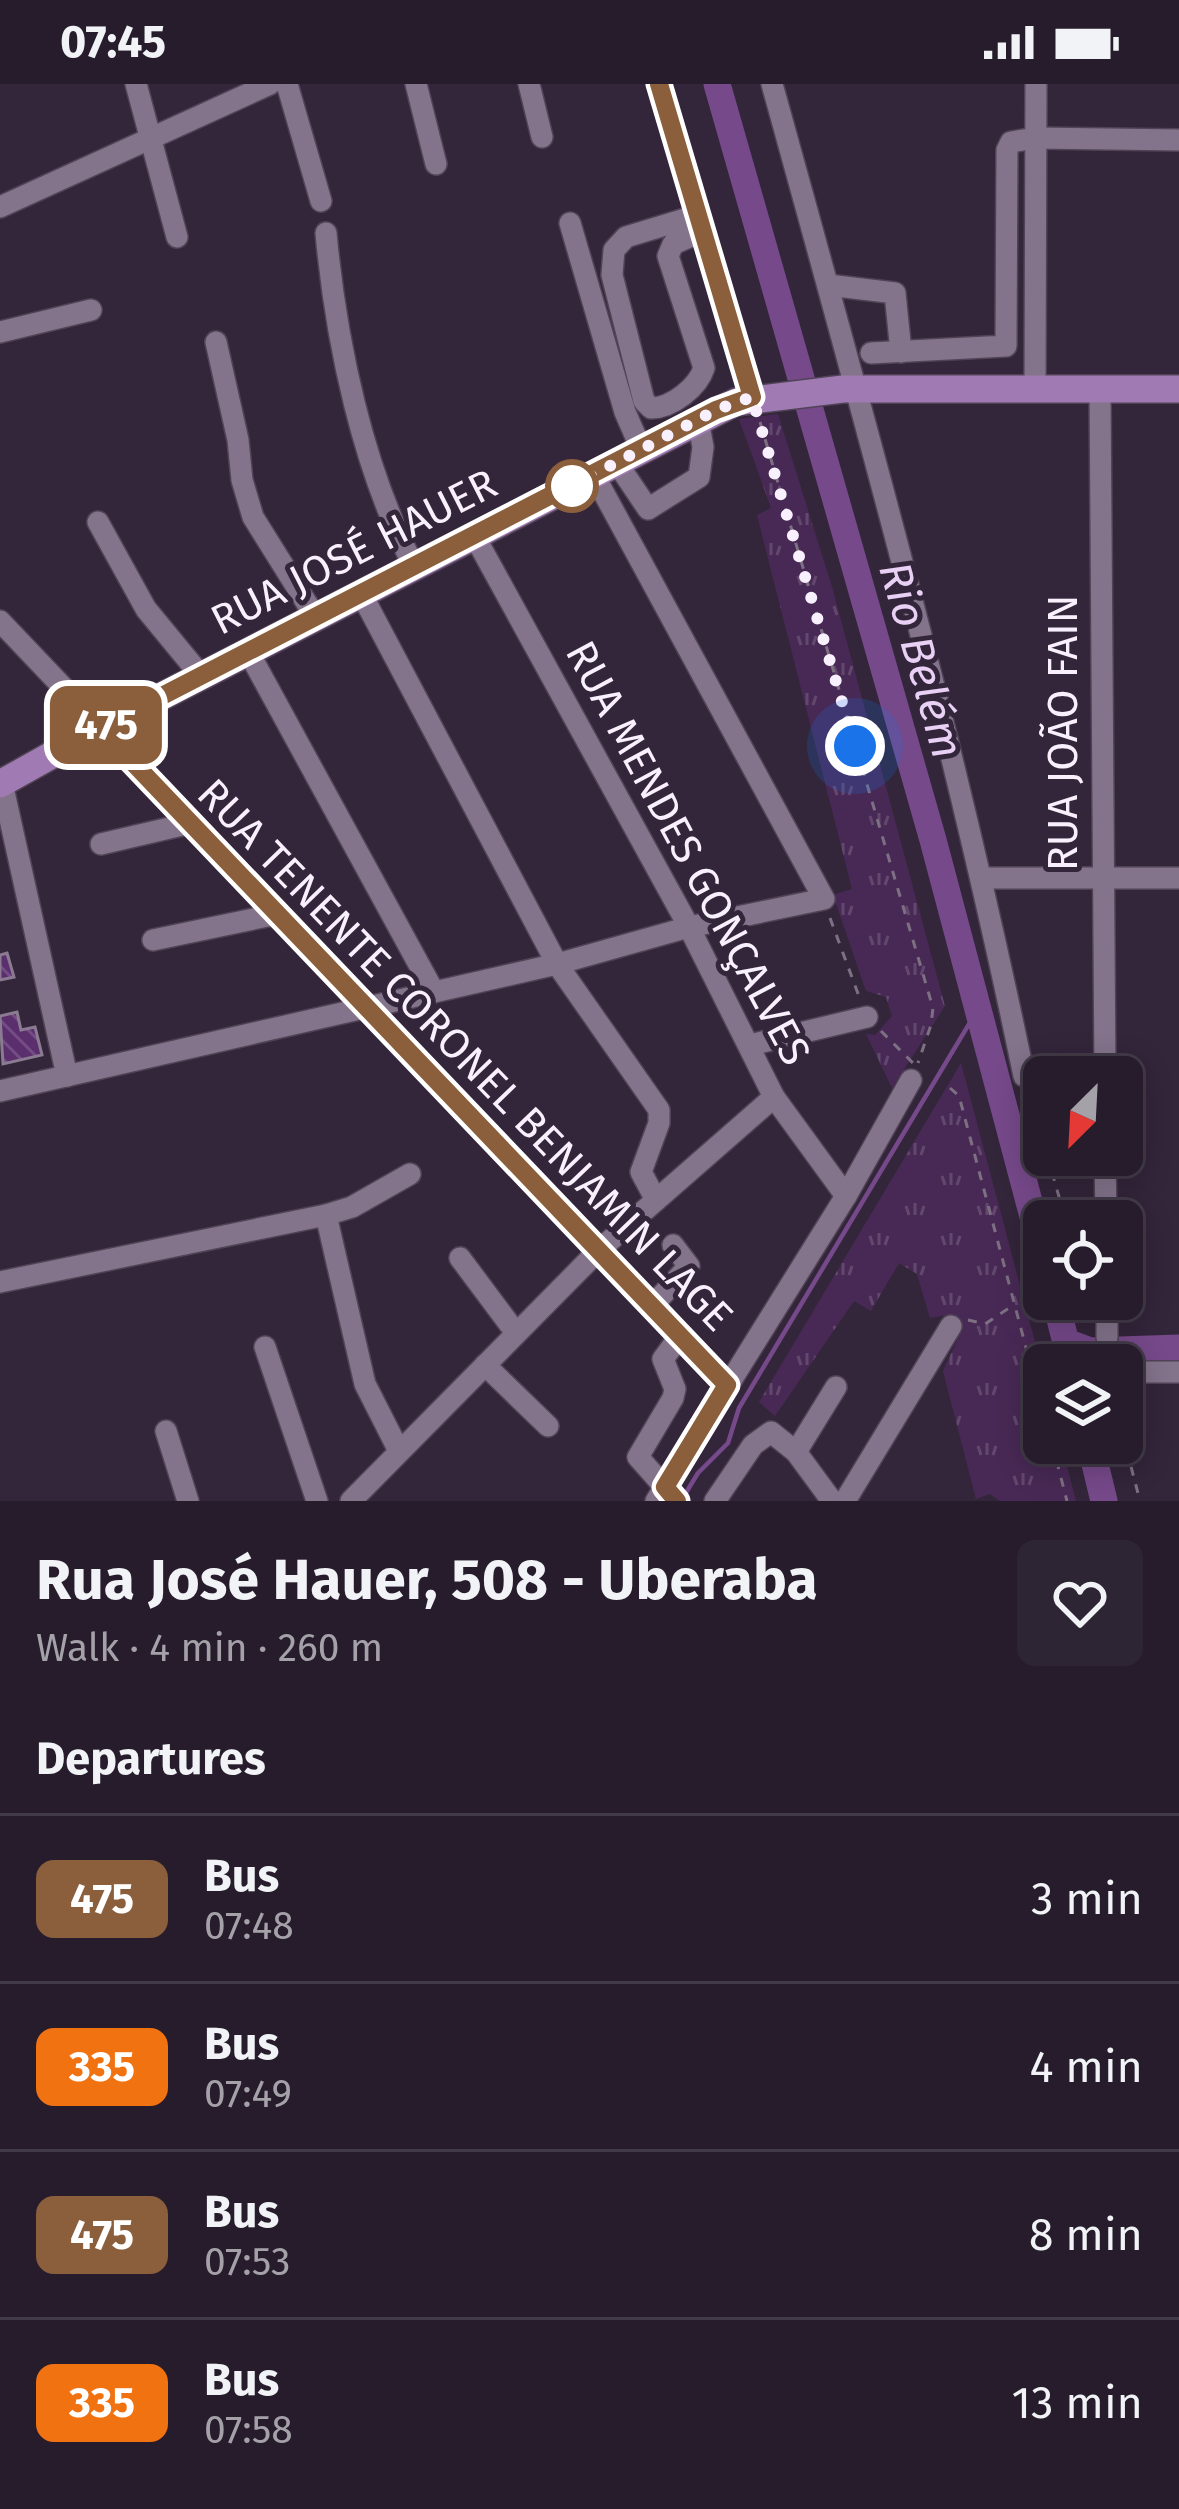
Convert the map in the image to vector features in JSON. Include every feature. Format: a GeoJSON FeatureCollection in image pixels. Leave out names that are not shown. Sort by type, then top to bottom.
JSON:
{"type":"FeatureCollection","features":[{"type":"Feature","properties":{"kind":"main road","name":"RUA JOSÉ HAUER"},"geometry":{"type":"LineString","coordinates":[[1,784],[100,728],[698,420],[759,396],[850,388],[1179,388]]}},
{"type":"Feature","properties":{"kind":"street"},"geometry":{"type":"LineString","coordinates":[[136,84],[178,237]]}},
{"type":"Feature","properties":{"kind":"street"},"geometry":{"type":"LineString","coordinates":[[0,207],[270,84]]}},
{"type":"Feature","properties":{"kind":"street"},"geometry":{"type":"LineString","coordinates":[[287,84],[321,201]]}},
{"type":"Feature","properties":{"kind":"street"},"geometry":{"type":"LineString","coordinates":[[416,84],[436,164]]}},
{"type":"Feature","properties":{"kind":"street"},"geometry":{"type":"LineString","coordinates":[[529,84],[542,137]]}},
{"type":"Feature","properties":{"kind":"street"},"geometry":{"type":"LineString","coordinates":[[659,84],[759,396]]}},
{"type":"Feature","properties":{"kind":"street"},"geometry":{"type":"LineString","coordinates":[[772,84],[983,878],[1023,1071]]}},
{"type":"Feature","properties":{"kind":"street"},"geometry":{"type":"LineString","coordinates":[[1035,388],[1036,84]]}},
{"type":"Feature","properties":{"kind":"street"},"geometry":{"type":"LineString","coordinates":[[872,353],[1002,349],[1008,342],[1007,150],[1016,139],[1179,140]]}},
{"type":"Feature","properties":{"kind":"street"},"geometry":{"type":"LineString","coordinates":[[0,1091],[824,899],[620,525],[618,463],[626,412],[570,223]]}},
{"type":"Feature","properties":{"kind":"street"},"geometry":{"type":"LineString","coordinates":[[700,223],[674,244],[668,256],[704,368],[700,382],[661,408],[651,407],[644,401],[612,275],[614,250],[626,237],[700,223]]}},
{"type":"Feature","properties":{"kind":"street"},"geometry":{"type":"LineString","coordinates":[[326,233],[332,308],[347,376],[394,529],[415,568]]}},
{"type":"Feature","properties":{"kind":"street"},"geometry":{"type":"LineString","coordinates":[[828,285],[895,293],[901,352]]}},
{"type":"Feature","properties":{"kind":"street"},"geometry":{"type":"LineString","coordinates":[[1010,309],[1036,309]]}},
{"type":"Feature","properties":{"kind":"street"},"geometry":{"type":"LineString","coordinates":[[0,332],[91,310]]}},
{"type":"Feature","properties":{"kind":"street"},"geometry":{"type":"LineString","coordinates":[[216,342],[253,517],[316,618]]}},
{"type":"Feature","properties":{"kind":"street","name":"RUA JOÃO FAIN"},"geometry":{"type":"LineString","coordinates":[[1100,388],[1105,1056]]}},
{"type":"Feature","properties":{"kind":"street"},"geometry":{"type":"LineString","coordinates":[[620,525],[699,478],[703,447],[698,420]]}},
{"type":"Feature","properties":{"kind":"street"},"geometry":{"type":"LineString","coordinates":[[618,463],[648,509]]}},
{"type":"Feature","properties":{"kind":"street"},"geometry":{"type":"LineString","coordinates":[[98,522],[146,609],[202,677]]}},
{"type":"Feature","properties":{"kind":"street","name":"RUA MENDES GONÇALVES"},"geometry":{"type":"LineString","coordinates":[[475,537],[689,927],[773,1097],[846,1196]]}},
{"type":"Feature","properties":{"kind":"street"},"geometry":{"type":"LineString","coordinates":[[362,595],[557,964],[659,1110],[659,1124],[641,1172],[656,1200]]}},
{"type":"Feature","properties":{"kind":"street","name":"RUA TENENTE CORONEL BENJAMIN LAGE"},"geometry":{"type":"LineString","coordinates":[[0,621],[727,1385]]}},
{"type":"Feature","properties":{"kind":"street"},"geometry":{"type":"LineString","coordinates":[[249,653],[434,992]]}},
{"type":"Feature","properties":{"kind":"street"},"geometry":{"type":"LineString","coordinates":[[1,784],[67,1076]]}},
{"type":"Feature","properties":{"kind":"street"},"geometry":{"type":"LineString","coordinates":[[101,844],[191,824]]}},
{"type":"Feature","properties":{"kind":"street"},"geometry":{"type":"LineString","coordinates":[[983,878],[1179,878]]}},
{"type":"Feature","properties":{"kind":"street"},"geometry":{"type":"LineString","coordinates":[[153,940],[277,914]]}},
{"type":"Feature","properties":{"kind":"street"},"geometry":{"type":"LineString","coordinates":[[750,1045],[867,1017]]}},
{"type":"Feature","properties":{"kind":"street"},"geometry":{"type":"LineString","coordinates":[[680,1336],[663,1359],[673,1382],[673,1398],[638,1457],[666,1496],[914,1073]]}},
{"type":"Feature","properties":{"kind":"street"},"geometry":{"type":"LineString","coordinates":[[359,1498],[399,1451],[598,1251],[773,1097]]}},
{"type":"Feature","properties":{"kind":"street"},"geometry":{"type":"LineString","coordinates":[[0,1282],[326,1215],[352,1207],[410,1174]]}},
{"type":"Feature","properties":{"kind":"street"},"geometry":{"type":"LineString","coordinates":[[326,1215],[365,1384],[399,1451]]}},
{"type":"Feature","properties":{"kind":"street"},"geometry":{"type":"LineString","coordinates":[[651,1306],[689,1266],[673,1245]]}},
{"type":"Feature","properties":{"kind":"street"},"geometry":{"type":"LineString","coordinates":[[460,1258],[516,1333]]}},
{"type":"Feature","properties":{"kind":"street"},"geometry":{"type":"LineString","coordinates":[[1107,1320],[1107,1338]]}},
{"type":"Feature","properties":{"kind":"street"},"geometry":{"type":"LineString","coordinates":[[845,1501],[951,1326]]}},
{"type":"Feature","properties":{"kind":"street"},"geometry":{"type":"LineString","coordinates":[[266,1347],[317,1501]]}},
{"type":"Feature","properties":{"kind":"street"},"geometry":{"type":"LineString","coordinates":[[484,1365],[548,1426]]}},
{"type":"Feature","properties":{"kind":"street"},"geometry":{"type":"LineString","coordinates":[[1143,1372],[1179,1372]]}},
{"type":"Feature","properties":{"kind":"street"},"geometry":{"type":"LineString","coordinates":[[796,1451],[836,1387]]}},
{"type":"Feature","properties":{"kind":"street"},"geometry":{"type":"LineString","coordinates":[[166,1431],[188,1501]]}},
{"type":"Feature","properties":{"kind":"street"},"geometry":{"type":"LineString","coordinates":[[715,1501],[753,1444],[771,1432],[796,1451],[832,1501]]}},
{"type":"Feature","properties":{"kind":"path"},"geometry":{"type":"LineString","coordinates":[[759,396],[933,1008],[927,1042],[914,1073],[867,1017],[824,899]]}},
{"type":"Feature","properties":{"kind":"path"},"geometry":{"type":"LineString","coordinates":[[950,1088],[959,1096],[1025,1344]]}},
{"type":"Feature","properties":{"kind":"path"},"geometry":{"type":"LineString","coordinates":[[951,1326],[958,1319],[986,1324],[1014,1303]]}},
{"type":"Feature","properties":{"kind":"path"},"geometry":{"type":"LineString","coordinates":[[1057,1464],[1067,1501]]}},
{"type":"Feature","properties":{"kind":"path"},"geometry":{"type":"LineString","coordinates":[[1130,1464],[1140,1501]]}},
{"type":"Feature","properties":{"kind":"green space"},"geometry":{"type":"Polygon","coordinates":[[[778,414],[832,587],[945,1006],[892,1088],[866,1034],[875,1035],[892,1016],[886,997],[866,991],[833,895],[852,889],[757,515],[771,508],[739,419],[778,414]]]}},
{"type":"Feature","properties":{"kind":"green space"},"geometry":{"type":"Polygon","coordinates":[[[961,1063],[1023,1297],[1023,1320],[1029,1320],[1036,1344],[1023,1344],[1023,1464],[1066,1464],[1076,1501],[1000,1501],[990,1494],[976,1499],[943,1371],[960,1334],[951,1314],[930,1318],[917,1274],[899,1263],[871,1311],[854,1301],[775,1416],[759,1402],[961,1063]]]}},
{"type":"Feature","properties":{"kind":"building"},"geometry":{"type":"Polygon","coordinates":[[[7,953],[14,977],[0,980],[0,955],[7,953]]]}},
{"type":"Feature","properties":{"kind":"building"},"geometry":{"type":"Polygon","coordinates":[[[17,1012],[21,1030],[35,1027],[42,1055],[3,1064],[0,1016],[17,1012]]]}},
{"type":"Feature","properties":{"kind":"waterway","name":"Rio Belém"},"geometry":{"type":"LineString","coordinates":[[717,84],[933,840],[1029,1200]]}},
{"type":"Feature","properties":{"kind":"waterway"},"geometry":{"type":"LineString","coordinates":[[684,1496],[698,1473],[728,1443],[739,1408],[978,1009]]}},
{"type":"Feature","properties":{"kind":"waterway","name":"Rio Belém"},"geometry":{"type":"LineString","coordinates":[[1060,1320],[1066,1344]]}},
{"type":"Feature","properties":{"kind":"waterway"},"geometry":{"type":"LineString","coordinates":[[1066,1342],[1090,1351],[1179,1348]]}},
{"type":"Feature","properties":{"kind":"waterway","name":"Rio Belém"},"geometry":{"type":"LineString","coordinates":[[1095,1464],[1104,1501]]}},
{"type":"Feature","properties":{"kind":"bus line","name":"475"},"geometry":{"type":"LineString","coordinates":[[659,84],[752,397],[716,410],[100,728],[727,1385],[665,1487],[677,1501]]}},
{"type":"Feature","properties":{"kind":"route"},"geometry":{"type":"LineString","coordinates":[[572,486],[716,410],[752,397],[855,746]]}}]}
